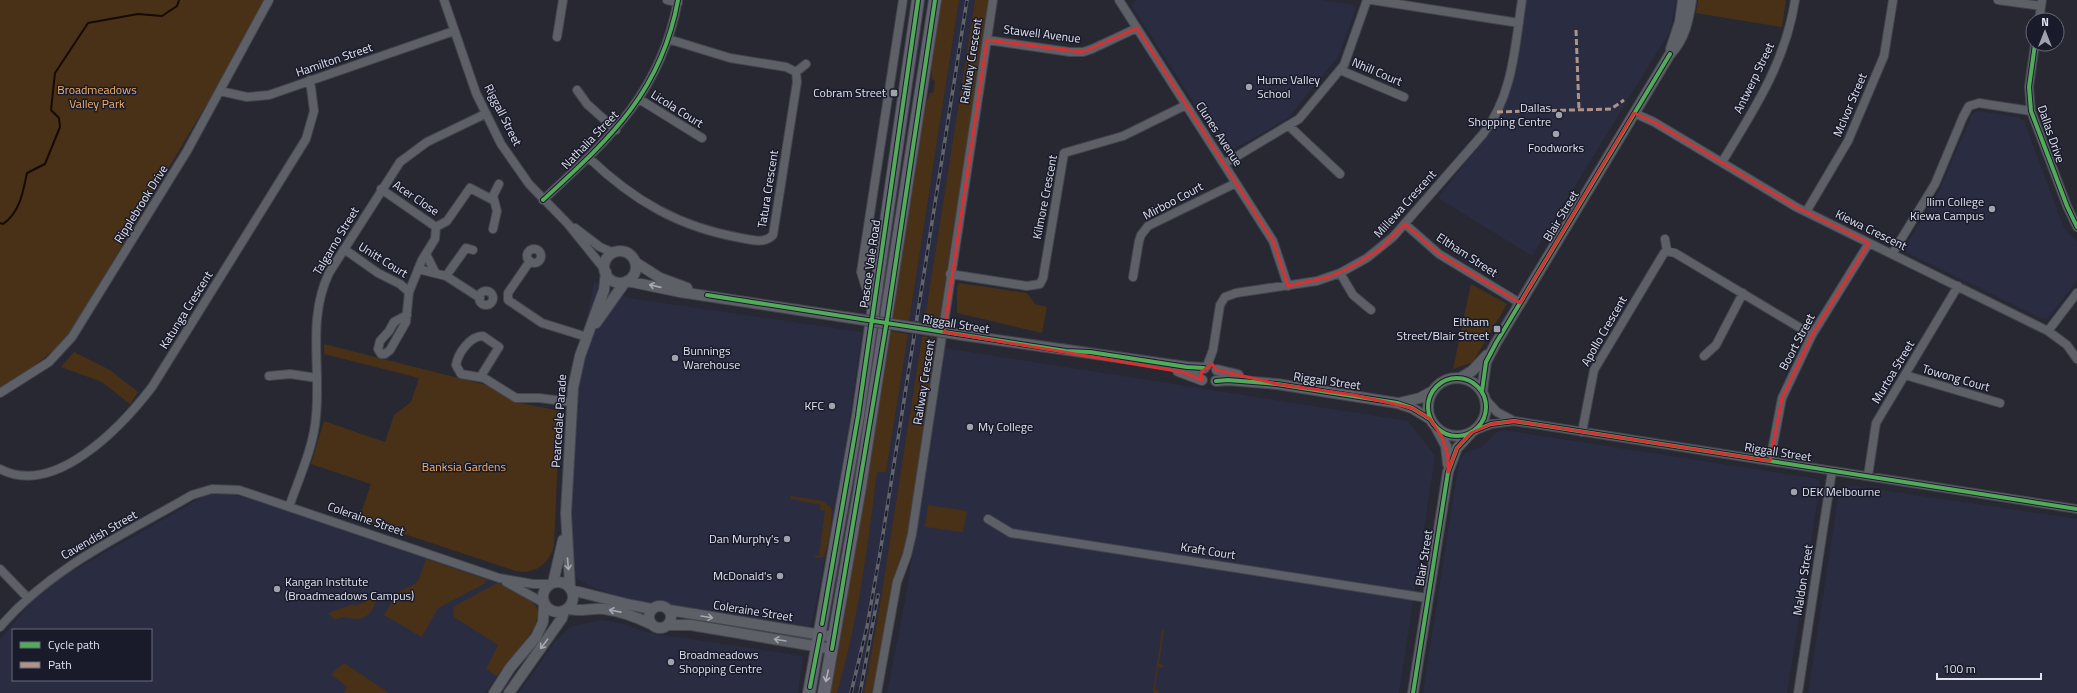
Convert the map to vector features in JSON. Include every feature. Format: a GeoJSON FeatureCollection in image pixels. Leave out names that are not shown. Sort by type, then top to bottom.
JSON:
{"type":"FeatureCollection","features":[{"type":"Feature","properties":{"kind":"main road","name":"Pascoe Vale Road"},"geometry":{"type":"LineString","coordinates":[[809,693],[874,312],[918,0]]}},
{"type":"Feature","properties":{"kind":"main road","name":"Pascoe Vale Road"},"geometry":{"type":"LineString","coordinates":[[824,693],[860,487],[935,0]]}},
{"type":"Feature","properties":{"kind":"main road"},"geometry":{"type":"LineString","coordinates":[[882,254],[891,225],[899,175],[903,172],[908,174]]}},
{"type":"Feature","properties":{"kind":"main road"},"geometry":{"type":"LineString","coordinates":[[842,501],[860,487]]}},
{"type":"Feature","properties":{"kind":"street","name":"Ripplebrook Drive"},"geometry":{"type":"LineString","coordinates":[[0,393],[50,362],[72,337],[173,174],[269,0]]}},
{"type":"Feature","properties":{"kind":"street","name":"Riggall Street"},"geometry":{"type":"LineString","coordinates":[[444,0],[485,114],[509,157],[543,200],[568,224],[605,271]]}},
{"type":"Feature","properties":{"kind":"street"},"geometry":{"type":"LineString","coordinates":[[557,37],[563,0]]}},
{"type":"Feature","properties":{"kind":"street"},"geometry":{"type":"LineString","coordinates":[[667,0],[678,1]]}},
{"type":"Feature","properties":{"kind":"street","name":"Pascoe Vale Road"},"geometry":{"type":"LineString","coordinates":[[874,312],[861,272],[903,0]]}},
{"type":"Feature","properties":{"kind":"street","name":"Railway Crescent"},"geometry":{"type":"LineString","coordinates":[[877,693],[897,582],[907,556],[912,534],[947,309],[950,274],[993,0]]}},
{"type":"Feature","properties":{"kind":"street"},"geometry":{"type":"LineString","coordinates":[[1224,164],[1299,119],[1340,70],[1350,51],[1367,0]]}},
{"type":"Feature","properties":{"kind":"street"},"geometry":{"type":"LineString","coordinates":[[1372,0],[1519,23]]}},
{"type":"Feature","properties":{"kind":"street","name":"Millewa Crescent"},"geometry":{"type":"LineString","coordinates":[[1211,368],[1220,305],[1224,297],[1236,293],[1317,281],[1340,273],[1380,249],[1405,224],[1493,120],[1506,93],[1522,0]]}},
{"type":"Feature","properties":{"kind":"street","name":"Blair Street"},"geometry":{"type":"LineString","coordinates":[[1670,54],[1680,22],[1683,0]]}},
{"type":"Feature","properties":{"kind":"street","name":"Blair Street"},"geometry":{"type":"LineString","coordinates":[[1484,396],[1486,362],[1670,54],[1682,38],[1691,0]]}},
{"type":"Feature","properties":{"kind":"street","name":"Antwerp Street"},"geometry":{"type":"LineString","coordinates":[[1722,162],[1763,93],[1790,31],[1795,0]]}},
{"type":"Feature","properties":{"kind":"street","name":"McIvor Street"},"geometry":{"type":"LineString","coordinates":[[1806,212],[1848,141],[1881,63],[1885,49],[1893,0]]}},
{"type":"Feature","properties":{"kind":"street"},"geometry":{"type":"LineString","coordinates":[[1998,0],[2042,3]]}},
{"type":"Feature","properties":{"kind":"street","name":"Nathalia Street"},"geometry":{"type":"LineString","coordinates":[[543,200],[616,130],[639,99],[654,74],[668,39],[678,1]]}},
{"type":"Feature","properties":{"kind":"street","name":"Clunes Avenue"},"geometry":{"type":"LineString","coordinates":[[1120,1],[1276,247],[1288,286]]}},
{"type":"Feature","properties":{"kind":"street","name":"Stawell Avenue"},"geometry":{"type":"LineString","coordinates":[[987,40],[1070,52],[1083,52],[1137,28]]}},
{"type":"Feature","properties":{"kind":"street","name":"Hamilton Street"},"geometry":{"type":"LineString","coordinates":[[220,91],[236,96],[259,97],[454,31]]}},
{"type":"Feature","properties":{"kind":"street"},"geometry":{"type":"LineString","coordinates":[[668,39],[730,58],[786,67],[796,72],[806,64]]}},
{"type":"Feature","properties":{"kind":"street","name":"Dallas Drive"},"geometry":{"type":"LineString","coordinates":[[2034,52],[2029,87],[2031,111],[2067,206],[2077,227]]}},
{"type":"Feature","properties":{"kind":"street","name":"Nhill Court"},"geometry":{"type":"LineString","coordinates":[[1340,70],[1404,97]]}},
{"type":"Feature","properties":{"kind":"street","name":"Tatura Crescent"},"geometry":{"type":"LineString","coordinates":[[588,158],[629,193],[647,205],[680,221],[695,227],[734,237],[760,241],[768,240],[774,233],[797,82],[796,72]]}},
{"type":"Feature","properties":{"kind":"street","name":"Katunga Crescent"},"geometry":{"type":"LineString","coordinates":[[0,469],[10,474],[28,477],[53,471],[101,441],[131,414],[141,402],[152,387],[306,139],[314,111],[310,80]]}},
{"type":"Feature","properties":{"kind":"street"},"geometry":{"type":"LineString","coordinates":[[577,90],[587,104],[616,130]]}},
{"type":"Feature","properties":{"kind":"street","name":"Licola Court"},"geometry":{"type":"LineString","coordinates":[[639,99],[702,138]]}},
{"type":"Feature","properties":{"kind":"street"},"geometry":{"type":"LineString","coordinates":[[1892,254],[1935,184],[1969,106],[1979,103],[2031,111]]}},
{"type":"Feature","properties":{"kind":"street","name":"Kilmore Crescent"},"geometry":{"type":"LineString","coordinates":[[950,274],[1028,286],[1040,284],[1042,281],[1064,153],[1123,136],[1186,105]]}},
{"type":"Feature","properties":{"kind":"street","name":"Kiewa Crescent"},"geometry":{"type":"LineString","coordinates":[[1636,111],[1806,212],[2048,331],[2067,345],[2077,359]]}},
{"type":"Feature","properties":{"kind":"street","name":"Talgarno Street"},"geometry":{"type":"LineString","coordinates":[[289,507],[315,426],[317,378],[316,325],[318,304],[324,282],[395,168],[418,147],[485,114]]}},
{"type":"Feature","properties":{"kind":"street"},"geometry":{"type":"LineString","coordinates":[[1289,126],[1340,174]]}},
{"type":"Feature","properties":{"kind":"street","name":"Mirboo Court"},"geometry":{"type":"LineString","coordinates":[[1133,278],[1139,241],[1148,226],[1236,182]]}},
{"type":"Feature","properties":{"kind":"street"},"geometry":{"type":"LineString","coordinates":[[493,229],[497,211],[493,200],[495,189],[499,184]]}},
{"type":"Feature","properties":{"kind":"street"},"geometry":{"type":"LineString","coordinates":[[407,314],[398,319],[380,341],[378,348],[381,354],[385,354],[390,350],[406,322],[407,314],[409,292],[418,269],[435,239],[436,227],[447,221],[470,188],[493,200]]}},
{"type":"Feature","properties":{"kind":"street","name":"Acer Close"},"geometry":{"type":"LineString","coordinates":[[381,189],[436,227]]}},
{"type":"Feature","properties":{"kind":"street","name":"Riggall Street"},"geometry":{"type":"LineString","coordinates":[[568,224],[600,247],[614,253]]}},
{"type":"Feature","properties":{"kind":"street","name":"Eltham Street"},"geometry":{"type":"LineString","coordinates":[[1405,224],[1439,254],[1520,303]]}},
{"type":"Feature","properties":{"kind":"street"},"geometry":{"type":"LineString","coordinates":[[1665,239],[1667,251],[1675,253],[1812,335]]}},
{"type":"Feature","properties":{"kind":"street","name":"Boort Street"},"geometry":{"type":"LineString","coordinates":[[1770,461],[1782,398],[1812,335],[1869,243]]}},
{"type":"Feature","properties":{"kind":"street"},"geometry":{"type":"LineString","coordinates":[[446,276],[466,248],[473,250]]}},
{"type":"Feature","properties":{"kind":"street","name":"Unitt Court"},"geometry":{"type":"LineString","coordinates":[[344,249],[378,273],[400,284],[409,292]]}},
{"type":"Feature","properties":{"kind":"street","name":"Apollo Crescent"},"geometry":{"type":"LineString","coordinates":[[1582,432],[1594,370],[1664,253],[1667,251]]}},
{"type":"Feature","properties":{"kind":"street"},"geometry":{"type":"LineString","coordinates":[[624,252],[633,257],[636,271],[626,282],[611,280],[605,271],[606,260],[614,253],[624,252]]}},
{"type":"Feature","properties":{"kind":"street"},"geometry":{"type":"LineString","coordinates":[[426,254],[436,272]]}},
{"type":"Feature","properties":{"kind":"street"},"geometry":{"type":"LineString","coordinates":[[530,261],[507,295],[510,302],[542,323],[588,334]]}},
{"type":"Feature","properties":{"kind":"street","name":"Riggall Street"},"geometry":{"type":"LineString","coordinates":[[635,262],[660,278],[707,295]]}},
{"type":"Feature","properties":{"kind":"street"},"geometry":{"type":"LineString","coordinates":[[418,269],[436,272],[446,276],[480,298]]}},
{"type":"Feature","properties":{"kind":"street","name":"Pearcedale Parade"},"geometry":{"type":"LineString","coordinates":[[551,583],[563,540],[566,513],[571,402],[575,372],[604,290],[605,271]]}},
{"type":"Feature","properties":{"kind":"street"},"geometry":{"type":"LineString","coordinates":[[1340,273],[1353,295],[1371,310]]}},
{"type":"Feature","properties":{"kind":"street","name":"Riggall Street"},"geometry":{"type":"LineString","coordinates":[[626,282],[680,292],[1066,351],[1089,357],[1182,372],[1202,380]]}},
{"type":"Feature","properties":{"kind":"street","name":"Pearcedale Parade"},"geometry":{"type":"LineString","coordinates":[[588,334],[626,282]]}},
{"type":"Feature","properties":{"kind":"street","name":"Murtoa Street"},"geometry":{"type":"LineString","coordinates":[[1868,476],[1876,423],[1958,286]]}},
{"type":"Feature","properties":{"kind":"street"},"geometry":{"type":"LineString","coordinates":[[1704,356],[1716,346],[1742,293]]}},
{"type":"Feature","properties":{"kind":"street"},"geometry":{"type":"LineString","coordinates":[[2048,331],[2077,293]]}},
{"type":"Feature","properties":{"kind":"street"},"geometry":{"type":"LineString","coordinates":[[481,376],[499,347],[483,336],[471,340],[459,357],[456,365],[461,374],[481,376],[516,398],[539,398],[571,402]]}},
{"type":"Feature","properties":{"kind":"street","name":"Blair Street"},"geometry":{"type":"LineString","coordinates":[[1460,378],[1472,371],[1482,362],[1496,343]]}},
{"type":"Feature","properties":{"kind":"street","name":"Riggall Street"},"geometry":{"type":"LineString","coordinates":[[1066,351],[1090,352],[1187,367],[1211,368],[1277,384]]}},
{"type":"Feature","properties":{"kind":"street"},"geometry":{"type":"LineString","coordinates":[[1211,368],[1218,376],[1216,381],[1210,384],[1202,380],[1201,372],[1211,368]]}},
{"type":"Feature","properties":{"kind":"street"},"geometry":{"type":"LineString","coordinates":[[269,376],[290,374],[317,378]]}},
{"type":"Feature","properties":{"kind":"street","name":"Towong Court"},"geometry":{"type":"LineString","coordinates":[[1905,375],[2000,403]]}},
{"type":"Feature","properties":{"kind":"street"},"geometry":{"type":"LineString","coordinates":[[1460,378],[1468,380],[1484,396],[1485,418],[1474,431],[1462,436],[1452,436],[1443,433],[1433,423],[1429,404],[1433,390],[1440,383],[1449,379],[1460,378]]}},
{"type":"Feature","properties":{"kind":"street","name":"Riggall Street"},"geometry":{"type":"LineString","coordinates":[[1216,381],[1228,380],[1277,384],[1397,403],[1412,408],[1433,423]]}},
{"type":"Feature","properties":{"kind":"street","name":"Riggall Street"},"geometry":{"type":"LineString","coordinates":[[1397,403],[1420,398],[1433,390]]}},
{"type":"Feature","properties":{"kind":"street","name":"Riggall Street"},"geometry":{"type":"LineString","coordinates":[[1484,396],[1498,412],[1514,421]]}},
{"type":"Feature","properties":{"kind":"street","name":"Riggall Street"},"geometry":{"type":"LineString","coordinates":[[1474,431],[1491,424],[1514,421],[2077,509]]}},
{"type":"Feature","properties":{"kind":"street","name":"Blair Street"},"geometry":{"type":"LineString","coordinates":[[1413,693],[1448,472],[1448,456],[1446,446],[1433,423]]}},
{"type":"Feature","properties":{"kind":"street","name":"Blair Street"},"geometry":{"type":"LineString","coordinates":[[1448,472],[1457,448],[1474,431]]}},
{"type":"Feature","properties":{"kind":"street","name":"Maldon Street"},"geometry":{"type":"LineString","coordinates":[[1798,693],[1832,471]]}},
{"type":"Feature","properties":{"kind":"street","name":"Cavendish Street"},"geometry":{"type":"LineString","coordinates":[[0,627],[27,597],[63,570],[192,495],[212,489],[224,489]]}},
{"type":"Feature","properties":{"kind":"street","name":"Coleraine Street"},"geometry":{"type":"LineString","coordinates":[[224,489],[238,490],[499,578],[533,584],[551,583]]}},
{"type":"Feature","properties":{"kind":"street","name":"Pearcedale Parade"},"geometry":{"type":"LineString","coordinates":[[566,513],[571,589]]}},
{"type":"Feature","properties":{"kind":"street","name":"Kraft Court"},"geometry":{"type":"LineString","coordinates":[[988,519],[1011,533],[1428,598]]}},
{"type":"Feature","properties":{"kind":"street"},"geometry":{"type":"LineString","coordinates":[[0,569],[27,597]]}},
{"type":"Feature","properties":{"kind":"street","name":"Coleraine Street"},"geometry":{"type":"LineString","coordinates":[[499,578],[544,603]]}},
{"type":"Feature","properties":{"kind":"street"},"geometry":{"type":"LineString","coordinates":[[494,693],[510,668],[536,637],[543,622],[543,592],[551,583],[562,582],[571,589],[631,605],[652,608],[661,606],[669,610],[671,619],[668,625],[660,628],[619,612],[604,609],[552,611],[544,603]]}},
{"type":"Feature","properties":{"kind":"street"},"geometry":{"type":"LineString","coordinates":[[510,693],[573,600],[571,589]]}},
{"type":"Feature","properties":{"kind":"street"},"geometry":{"type":"LineString","coordinates":[[651,624],[649,618],[652,608]]}},
{"type":"Feature","properties":{"kind":"street","name":"Coleraine Street"},"geometry":{"type":"LineString","coordinates":[[669,610],[834,637]]}},
{"type":"Feature","properties":{"kind":"street","name":"Coleraine Street"},"geometry":{"type":"LineString","coordinates":[[668,625],[691,626],[832,649]]}},
{"type":"Feature","properties":{"kind":"highlighted area"},"geometry":{"type":"Polygon","coordinates":[[[1137,28],[1273,241],[1288,286],[1329,277],[1353,266],[1380,249],[1405,224],[1439,254],[1520,303],[1634,113],[1654,122],[1796,207],[1869,243],[1812,335],[1782,398],[1770,461],[1514,421],[1491,424],[1471,433],[1457,448],[1448,472],[1448,456],[1442,437],[1430,419],[1412,408],[1354,395],[1277,384],[1217,370],[1212,364],[1201,372],[1202,380],[1182,372],[944,332],[987,40],[1083,52],[1137,28]]]}},
{"type":"Feature","properties":{"kind":"shaded area"},"geometry":{"type":"Polygon","coordinates":[[[959,0],[975,0],[924,324],[909,322],[959,0]]]}},
{"type":"Feature","properties":{"kind":"shaded area","name":"Hume Valley School"},"geometry":{"type":"Polygon","coordinates":[[[1136,0],[1322,0],[1354,5],[1356,8],[1338,57],[1288,118],[1229,152],[1225,151],[1132,6],[1136,0]]]}},
{"type":"Feature","properties":{"kind":"shaded area","name":"Dallas Shopping Centre"},"geometry":{"type":"Polygon","coordinates":[[[1525,0],[1676,0],[1670,31],[1532,256],[1438,198],[1492,128],[1506,101],[1516,68],[1525,0]]]}},
{"type":"Feature","properties":{"kind":"shaded area","name":"Ilim College Kiewa Campus"},"geometry":{"type":"Polygon","coordinates":[[[1978,111],[2019,117],[2024,121],[2064,228],[2077,242],[2077,280],[2048,318],[2040,318],[1906,252],[1905,247],[1940,189],[1972,114],[1978,111]]]}},
{"type":"Feature","properties":{"kind":"shaded area"},"geometry":{"type":"Polygon","coordinates":[[[594,282],[628,298],[862,332],[847,438],[832,524],[811,627],[622,598],[588,585],[566,571],[570,405],[594,282]]]}},
{"type":"Feature","properties":{"kind":"shaded area"},"geometry":{"type":"Polygon","coordinates":[[[908,334],[922,336],[878,617],[864,693],[858,693],[859,687],[857,686],[855,693],[837,693],[862,579],[877,472],[886,472],[908,334]]]}},
{"type":"Feature","properties":{"kind":"shaded area"},"geometry":{"type":"Polygon","coordinates":[[[944,348],[1408,421],[1435,456],[1399,693],[887,693],[906,597],[944,348]]]}},
{"type":"Feature","properties":{"kind":"shaded area"},"geometry":{"type":"Polygon","coordinates":[[[1503,430],[1818,479],[1820,483],[1787,693],[1423,693],[1459,461],[1465,453],[1483,446],[1496,433],[1503,430]]]}},
{"type":"Feature","properties":{"kind":"shaded area"},"geometry":{"type":"Polygon","coordinates":[[[1847,485],[2077,519],[2077,693],[1808,693],[1839,492],[1847,485]]]}},
{"type":"Feature","properties":{"kind":"shaded area","name":"Kangan Institute (Broadmeadows Campus)"},"geometry":{"type":"Polygon","coordinates":[[[229,494],[250,499],[497,583],[517,595],[522,641],[485,693],[0,693],[0,639],[33,601],[57,580],[206,495],[229,494]]]}},
{"type":"Feature","properties":{"kind":"shaded area","name":"Broadmeadows Shopping Centre"},"geometry":{"type":"Polygon","coordinates":[[[601,620],[624,624],[649,633],[803,656],[798,693],[519,693],[554,643],[570,627],[601,620]]]}},
{"type":"Feature","properties":{"kind":"green space","name":"Broadmeadows Valley Park"},"geometry":{"type":"Polygon","coordinates":[[[0,0],[265,0],[230,65],[73,328],[49,354],[31,368],[0,387],[0,0]]]}},
{"type":"Feature","properties":{"kind":"green space"},"geometry":{"type":"Polygon","coordinates":[[[940,0],[959,0],[909,322],[892,319],[924,109],[930,93],[933,93],[935,81],[932,80],[931,63],[940,0]]]}},
{"type":"Feature","properties":{"kind":"green space"},"geometry":{"type":"Polygon","coordinates":[[[975,0],[990,0],[945,282],[941,326],[924,324],[975,0]]]}},
{"type":"Feature","properties":{"kind":"green space"},"geometry":{"type":"Polygon","coordinates":[[[1698,0],[1786,0],[1782,27],[1696,13],[1698,0]]]}},
{"type":"Feature","properties":{"kind":"green space"},"geometry":{"type":"Polygon","coordinates":[[[959,283],[1027,293],[1035,304],[1047,307],[1042,333],[957,313],[957,286],[959,283]]]}},
{"type":"Feature","properties":{"kind":"green space"},"geometry":{"type":"Polygon","coordinates":[[[1471,284],[1507,304],[1473,362],[1453,369],[1471,284]]]}},
{"type":"Feature","properties":{"kind":"green space"},"geometry":{"type":"Polygon","coordinates":[[[889,331],[908,334],[886,472],[877,472],[857,611],[837,693],[830,693],[844,620],[889,331]]]}},
{"type":"Feature","properties":{"kind":"green space"},"geometry":{"type":"Polygon","coordinates":[[[922,336],[938,339],[908,536],[896,571],[872,693],[864,693],[878,617],[922,336]]]}},
{"type":"Feature","properties":{"kind":"green space","name":"Banksia Gardens"},"geometry":{"type":"Polygon","coordinates":[[[324,344],[494,387],[516,402],[560,411],[554,544],[546,562],[530,571],[516,571],[359,519],[371,484],[311,464],[324,421],[385,442],[394,415],[411,402],[419,378],[324,354],[324,344]]]}},
{"type":"Feature","properties":{"kind":"green space"},"geometry":{"type":"Polygon","coordinates":[[[74,352],[110,370],[138,392],[130,404],[102,382],[61,367],[74,352]]]}},
{"type":"Feature","properties":{"kind":"green space"},"geometry":{"type":"Polygon","coordinates":[[[791,496],[823,501],[831,508],[830,534],[827,549],[823,557],[817,558],[813,555],[819,556],[825,511],[820,510],[821,505],[790,499],[791,496]]]}},
{"type":"Feature","properties":{"kind":"green space"},"geometry":{"type":"Polygon","coordinates":[[[928,505],[967,511],[963,532],[925,527],[928,505]]]}},
{"type":"Feature","properties":{"kind":"green space"},"geometry":{"type":"Polygon","coordinates":[[[426,559],[488,580],[482,585],[438,608],[422,637],[384,615],[398,592],[415,584],[419,579],[426,559]]]}},
{"type":"Feature","properties":{"kind":"green space"},"geometry":{"type":"Polygon","coordinates":[[[497,583],[510,588],[533,603],[537,609],[537,616],[535,625],[530,634],[497,676],[486,669],[498,645],[454,617],[453,607],[497,583]]]}},
{"type":"Feature","properties":{"kind":"green space"},"geometry":{"type":"Polygon","coordinates":[[[378,596],[372,610],[363,618],[340,618],[335,620],[328,613],[354,604],[355,606],[378,596]]]}},
{"type":"Feature","properties":{"kind":"green space"},"geometry":{"type":"Polygon","coordinates":[[[1162,630],[1164,630],[1159,664],[1164,665],[1163,668],[1158,667],[1155,690],[1159,691],[1159,693],[1153,693],[1162,630]]]}},
{"type":"Feature","properties":{"kind":"green space"},"geometry":{"type":"Polygon","coordinates":[[[344,663],[389,693],[344,693],[347,687],[331,674],[344,663]]]}},
{"type":"Feature","properties":{"kind":"waterway"},"geometry":{"type":"LineString","coordinates":[[0,223],[3,224],[9,219],[17,208],[27,173],[45,164],[60,127],[59,118],[51,110],[55,73],[88,23],[138,14],[162,16],[177,6],[179,0]]}},
{"type":"Feature","properties":{"kind":"railway"},"geometry":{"type":"LineString","coordinates":[[851,693],[867,627],[880,553],[967,0]]}},
{"type":"Feature","properties":{"kind":"railway"},"geometry":{"type":"LineString","coordinates":[[860,693],[878,595]]}},
{"type":"Feature","properties":{"kind":"marked path"},"geometry":{"type":"LineString","coordinates":[[1576,30],[1579,110]]}},
{"type":"Feature","properties":{"kind":"marked path"},"geometry":{"type":"LineString","coordinates":[[1497,112],[1611,109],[1624,100]]}},
{"type":"Feature","properties":{"kind":"cycle path"},"geometry":{"type":"LineString","coordinates":[[543,200],[590,156],[629,112],[645,88],[659,62],[670,33],[678,0]]}},
{"type":"Feature","properties":{"kind":"cycle path"},"geometry":{"type":"LineString","coordinates":[[822,624],[858,416],[918,0]]}},
{"type":"Feature","properties":{"kind":"cycle path"},"geometry":{"type":"LineString","coordinates":[[832,649],[888,314],[935,0]]}},
{"type":"Feature","properties":{"kind":"cycle path"},"geometry":{"type":"LineString","coordinates":[[2034,52],[2029,87],[2031,111],[2067,206],[2077,227]]}},
{"type":"Feature","properties":{"kind":"cycle path"},"geometry":{"type":"LineString","coordinates":[[1482,391],[1486,362],[1496,343],[1670,54]]}},
{"type":"Feature","properties":{"kind":"cycle path"},"geometry":{"type":"LineString","coordinates":[[707,295],[1066,351],[1090,352],[1187,367],[1204,368]]}},
{"type":"Feature","properties":{"kind":"cycle path"},"geometry":{"type":"LineString","coordinates":[[1457,378],[1468,380],[1478,386],[1484,396],[1486,407],[1484,418],[1478,428],[1468,434],[1457,436],[1446,434],[1436,428],[1430,418],[1428,407],[1430,396],[1436,386],[1446,380],[1457,378]]}},
{"type":"Feature","properties":{"kind":"cycle path"},"geometry":{"type":"LineString","coordinates":[[1216,381],[1228,380],[1277,384],[1397,403],[1412,408],[1430,419]]}},
{"type":"Feature","properties":{"kind":"cycle path"},"geometry":{"type":"LineString","coordinates":[[1476,430],[1491,424],[1514,421],[2077,509]]}},
{"type":"Feature","properties":{"kind":"cycle path"},"geometry":{"type":"LineString","coordinates":[[1413,693],[1448,472],[1457,448],[1471,433]]}},
{"type":"Feature","properties":{"kind":"cycle path"},"geometry":{"type":"LineString","coordinates":[[810,687],[820,635]]}},
{"type":"Feature","properties":{"kind":"place","name":"Hume Valley School"},"geometry":{"type":"Point","coordinates":[1249,87]}},
{"type":"Feature","properties":{"kind":"place","name":"Cobram Street"},"geometry":{"type":"Point","coordinates":[894,93]}},
{"type":"Feature","properties":{"kind":"place","name":"Dallas Shopping Centre"},"geometry":{"type":"Point","coordinates":[1559,115]}},
{"type":"Feature","properties":{"kind":"place","name":"Foodworks"},"geometry":{"type":"Point","coordinates":[1556,134]}},
{"type":"Feature","properties":{"kind":"place","name":"Ilim College Kiewa Campus"},"geometry":{"type":"Point","coordinates":[1992,209]}},
{"type":"Feature","properties":{"kind":"place","name":"Eltham Street/Blair Street"},"geometry":{"type":"Point","coordinates":[1497,329]}},
{"type":"Feature","properties":{"kind":"place","name":"Bunnings Warehouse"},"geometry":{"type":"Point","coordinates":[675,358]}},
{"type":"Feature","properties":{"kind":"place","name":"KFC"},"geometry":{"type":"Point","coordinates":[832,406]}},
{"type":"Feature","properties":{"kind":"place","name":"My College"},"geometry":{"type":"Point","coordinates":[970,427]}},
{"type":"Feature","properties":{"kind":"place","name":"DEK Melbourne"},"geometry":{"type":"Point","coordinates":[1794,492]}},
{"type":"Feature","properties":{"kind":"place","name":"Dan Murphy's"},"geometry":{"type":"Point","coordinates":[787,539]}},
{"type":"Feature","properties":{"kind":"place","name":"McDonald's"},"geometry":{"type":"Point","coordinates":[780,576]}},
{"type":"Feature","properties":{"kind":"place","name":"Kangan Institute (Broadmeadows Campus)"},"geometry":{"type":"Point","coordinates":[277,589]}},
{"type":"Feature","properties":{"kind":"place","name":"Broadmeadows Shopping Centre"},"geometry":{"type":"Point","coordinates":[671,662]}}]}
